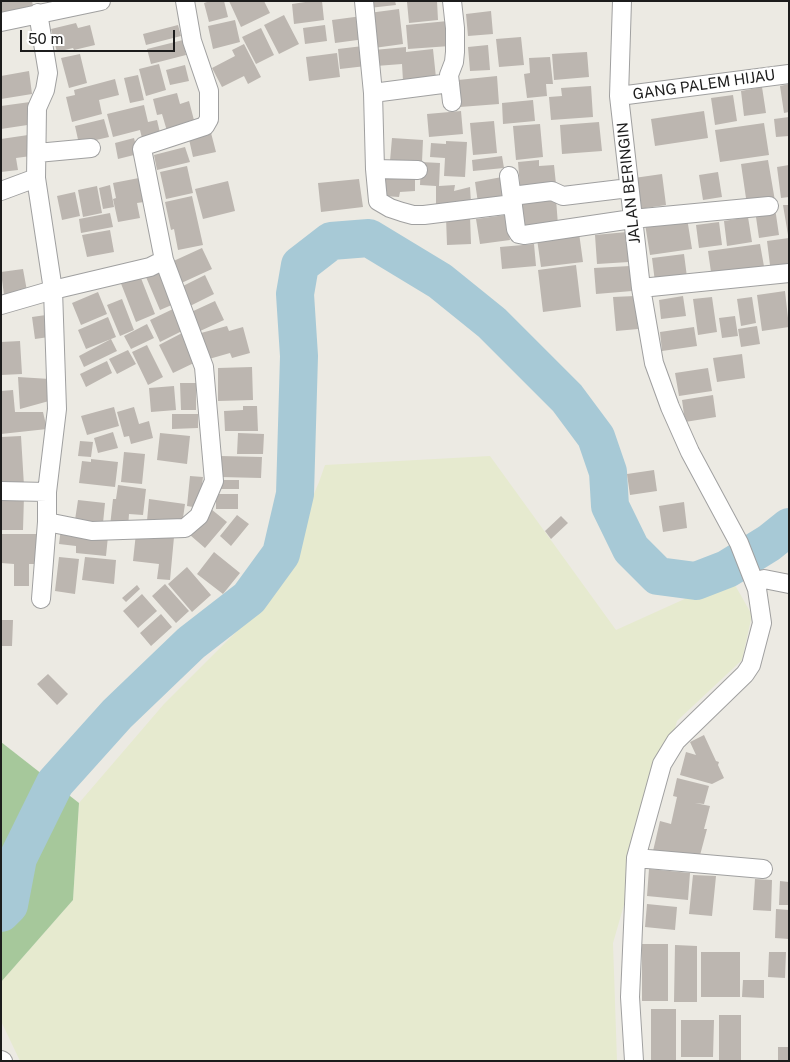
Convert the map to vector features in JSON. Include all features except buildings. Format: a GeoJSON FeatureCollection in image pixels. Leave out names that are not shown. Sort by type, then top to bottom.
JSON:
{"type":"FeatureCollection","features":[{"type":"Feature","properties":{"kind":"street"},"geometry":{"type":"LineString","coordinates":[[1,22],[101,1]]}},
{"type":"Feature","properties":{"kind":"street"},"geometry":{"type":"LineString","coordinates":[[47,522],[92,531],[185,528],[199,516],[214,481],[204,367],[164,260],[142,149],[144,146],[205,126],[209,119],[209,91],[192,41],[184,1]]}},
{"type":"Feature","properties":{"kind":"street"},"geometry":{"type":"LineString","coordinates":[[364,1],[374,93],[375,170],[378,201],[390,208],[413,215],[424,215],[552,191],[563,196],[629,188]]}},
{"type":"Feature","properties":{"kind":"street"},"geometry":{"type":"LineString","coordinates":[[452,1],[455,28],[454,62],[449,75],[452,102]]}},
{"type":"Feature","properties":{"kind":"street","name":"JALAN BERINGIN"},"geometry":{"type":"LineString","coordinates":[[622,1],[619,96],[641,288],[654,363],[670,407],[690,452],[739,544],[757,589],[762,623],[751,665],[745,674],[676,741],[662,764],[636,858],[630,997],[634,1061]]}},
{"type":"Feature","properties":{"kind":"street"},"geometry":{"type":"LineString","coordinates":[[38,13],[48,73],[45,90],[37,108],[36,178],[53,290],[56,409],[47,492],[47,522],[41,598]]}},
{"type":"Feature","properties":{"kind":"street","name":"GANG PALEM HIJAU"},"geometry":{"type":"LineString","coordinates":[[619,96],[789,74]]}},
{"type":"Feature","properties":{"kind":"street"},"geometry":{"type":"LineString","coordinates":[[374,93],[450,83]]}},
{"type":"Feature","properties":{"kind":"street"},"geometry":{"type":"LineString","coordinates":[[37,153],[91,148]]}},
{"type":"Feature","properties":{"kind":"street"},"geometry":{"type":"LineString","coordinates":[[375,170],[418,170]]}},
{"type":"Feature","properties":{"kind":"street"},"geometry":{"type":"LineString","coordinates":[[509,176],[516,229],[519,234],[524,235],[632,219],[769,206]]}},
{"type":"Feature","properties":{"kind":"street"},"geometry":{"type":"LineString","coordinates":[[1,191],[36,178]]}},
{"type":"Feature","properties":{"kind":"street"},"geometry":{"type":"LineString","coordinates":[[1,305],[53,290],[150,267],[164,260]]}},
{"type":"Feature","properties":{"kind":"street"},"geometry":{"type":"LineString","coordinates":[[641,288],[789,273]]}},
{"type":"Feature","properties":{"kind":"street"},"geometry":{"type":"LineString","coordinates":[[1,491],[47,492]]}},
{"type":"Feature","properties":{"kind":"street"},"geometry":{"type":"LineString","coordinates":[[753,578],[789,584]]}},
{"type":"Feature","properties":{"kind":"street"},"geometry":{"type":"LineString","coordinates":[[636,858],[763,869]]}},
{"type":"Feature","properties":{"kind":"green space"},"geometry":{"type":"Polygon","coordinates":[[[490,456],[616,630],[731,578],[752,615],[742,660],[677,721],[613,943],[617,1061],[20,1061],[1,1021],[1,982],[73,900],[79,803],[164,704],[269,599],[325,465],[490,456]]]}},
{"type":"Feature","properties":{"kind":"green space"},"geometry":{"type":"Polygon","coordinates":[[[1,742],[79,803],[73,900],[1,982],[1,742]]]}},
{"type":"Feature","properties":{"kind":"waterway"},"geometry":{"type":"LineString","coordinates":[[1,913],[9,905],[18,858],[55,783],[117,714],[191,643],[249,598],[281,554],[295,494],[299,356],[295,294],[300,265],[331,241],[369,238],[440,281],[492,323],[567,398],[596,437],[608,472],[610,506],[631,549],[658,576],[696,581],[727,569],[769,543],[789,527]]}}]}
